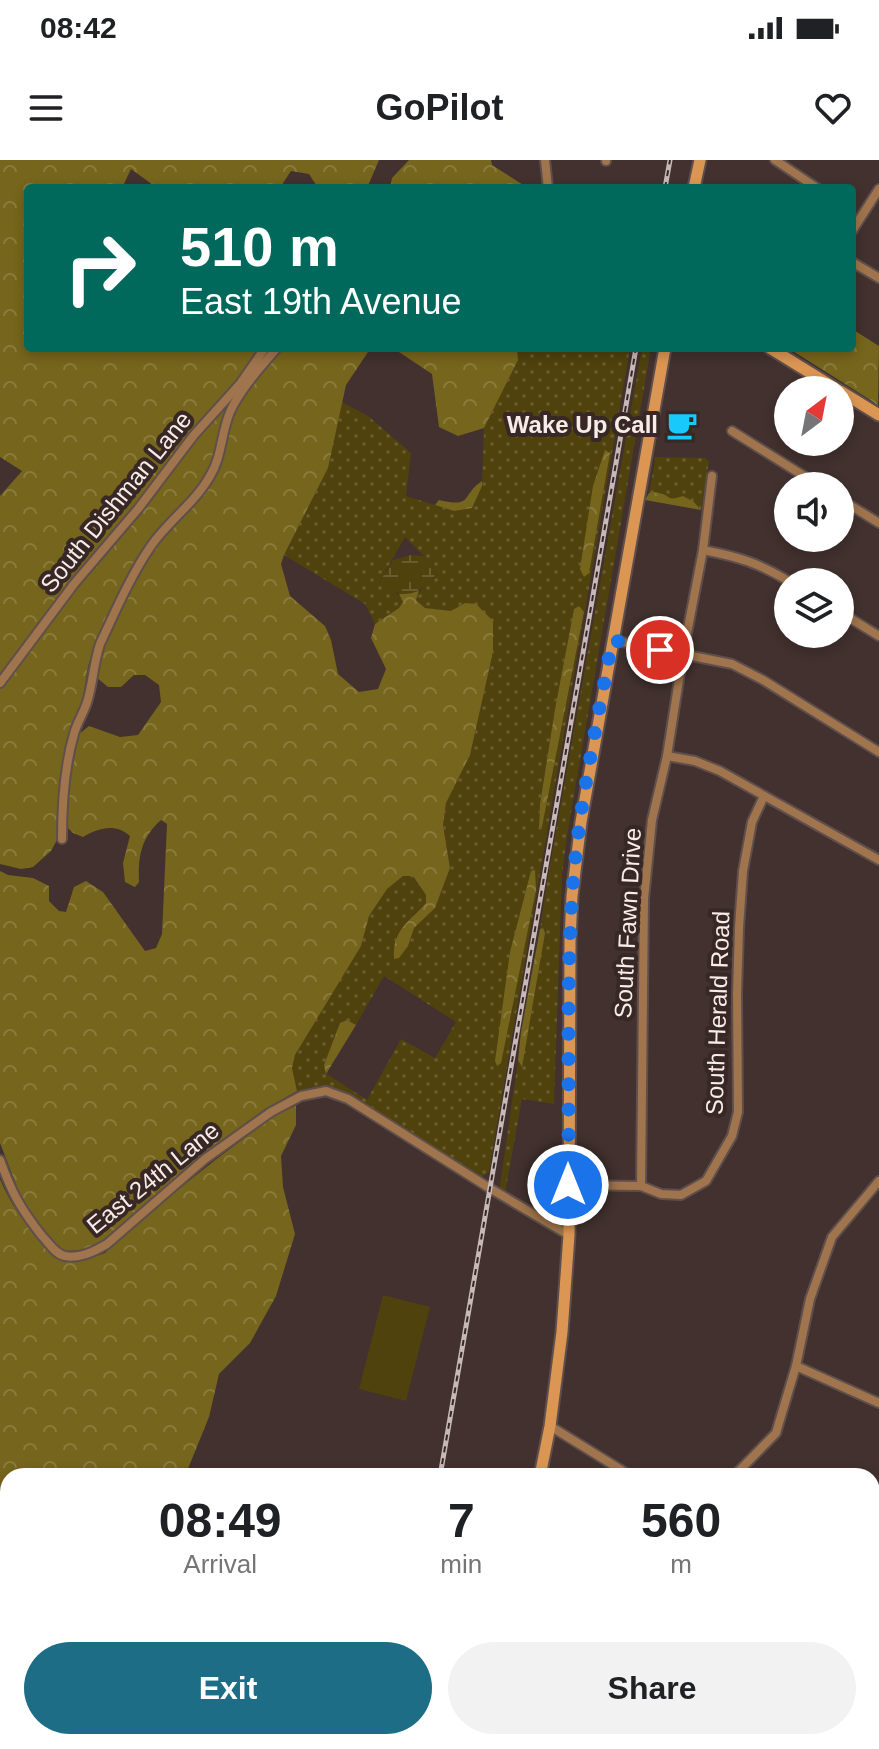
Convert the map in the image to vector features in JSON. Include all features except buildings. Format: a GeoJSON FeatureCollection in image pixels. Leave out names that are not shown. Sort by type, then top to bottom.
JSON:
{"type":"FeatureCollection","features":[{"type":"Feature","properties":{"kind":"main road"},"geometry":{"type":"LineString","coordinates":[[695,184],[700,160]]}},
{"type":"Feature","properties":{"kind":"main road"},"geometry":{"type":"LineString","coordinates":[[542,1468],[563,1324],[569,1235],[572,896],[581,822],[664,352]]}},
{"type":"Feature","properties":{"kind":"main road"},"geometry":{"type":"LineString","coordinates":[[779,352],[816,376]]}},
{"type":"Feature","properties":{"kind":"main road"},"geometry":{"type":"LineString","coordinates":[[854,400],[879,415]]}},
{"type":"Feature","properties":{"kind":"street"},"geometry":{"type":"LineString","coordinates":[[545,160],[548,184]]}},
{"type":"Feature","properties":{"kind":"street"},"geometry":{"type":"LineString","coordinates":[[775,160],[811,184]]}},
{"type":"Feature","properties":{"kind":"street"},"geometry":{"type":"LineString","coordinates":[[856,224],[879,189]]}},
{"type":"Feature","properties":{"kind":"street"},"geometry":{"type":"LineString","coordinates":[[856,213],[861,216]]}},
{"type":"Feature","properties":{"kind":"street"},"geometry":{"type":"LineString","coordinates":[[856,264],[879,278]]}},
{"type":"Feature","properties":{"kind":"street","name":"South Dishman Lane"},"geometry":{"type":"LineString","coordinates":[[0,683],[74,584],[138,509],[194,435],[240,384],[262,352]]}},
{"type":"Feature","properties":{"kind":"street"},"geometry":{"type":"LineString","coordinates":[[62,839],[63,795],[71,747],[88,700],[100,644],[151,545],[210,477],[230,413],[274,352]]}},
{"type":"Feature","properties":{"kind":"street"},"geometry":{"type":"LineString","coordinates":[[732,431],[798,472]]}},
{"type":"Feature","properties":{"kind":"street","name":"South Fawn Drive"},"geometry":{"type":"LineString","coordinates":[[641,1186],[644,899],[652,820],[667,756],[703,550],[712,476]]}},
{"type":"Feature","properties":{"kind":"street"},"geometry":{"type":"LineString","coordinates":[[854,508],[879,523]]}},
{"type":"Feature","properties":{"kind":"street"},"geometry":{"type":"LineString","coordinates":[[703,550],[737,556],[774,572]]}},
{"type":"Feature","properties":{"kind":"street"},"geometry":{"type":"LineString","coordinates":[[854,621],[879,636]]}},
{"type":"Feature","properties":{"kind":"street"},"geometry":{"type":"LineString","coordinates":[[612,640],[732,664],[879,752]]}},
{"type":"Feature","properties":{"kind":"street"},"geometry":{"type":"LineString","coordinates":[[667,756],[695,761],[720,771],[879,860]]}},
{"type":"Feature","properties":{"kind":"street","name":"South Herald Road"},"geometry":{"type":"LineString","coordinates":[[568,1185],[641,1186],[661,1194],[681,1195],[706,1181],[732,1136],[738,1112],[737,994],[743,871],[752,822],[764,796]]}},
{"type":"Feature","properties":{"kind":"street","name":"East 24th Lane"},"geometry":{"type":"LineString","coordinates":[[0,1160],[22,1210],[54,1250],[65,1256],[91,1253],[107,1244],[205,1159],[271,1112],[301,1096],[326,1091],[348,1099],[569,1235]]}},
{"type":"Feature","properties":{"kind":"street"},"geometry":{"type":"LineString","coordinates":[[742,1468],[776,1433],[796,1366],[810,1299],[832,1237],[879,1181]]}},
{"type":"Feature","properties":{"kind":"street"},"geometry":{"type":"LineString","coordinates":[[796,1366],[879,1403]]}},
{"type":"Feature","properties":{"kind":"street"},"geometry":{"type":"LineString","coordinates":[[550,1426],[618,1468]]}},
{"type":"Feature","properties":{"kind":"green space"},"geometry":{"type":"Polygon","coordinates":[[[0,160],[379,160],[369,184],[315,184],[309,174],[291,171],[283,184],[152,184],[131,169],[124,184],[24,184],[24,352],[271,352],[227,413],[202,481],[145,548],[95,643],[59,793],[58,838],[51,851],[33,867],[21,869],[0,864],[0,496],[22,471],[0,457],[0,160]]]}},
{"type":"Feature","properties":{"kind":"green space"},"geometry":{"type":"Polygon","coordinates":[[[409,160],[491,160],[492,165],[522,184],[391,184],[392,178],[409,160]]]}},
{"type":"Feature","properties":{"kind":"green space"},"geometry":{"type":"Polygon","coordinates":[[[856,332],[879,346],[878,406],[854,390],[854,376],[832,376],[794,352],[856,352],[856,332]]]}},
{"type":"Feature","properties":{"kind":"green space"},"geometry":{"type":"Polygon","coordinates":[[[277,352],[368,352],[346,385],[328,468],[281,564],[290,596],[325,626],[338,674],[359,692],[378,689],[386,669],[371,638],[375,624],[403,602],[399,594],[419,591],[416,600],[425,608],[451,611],[465,603],[476,604],[493,621],[493,652],[470,755],[446,803],[443,825],[450,868],[435,908],[414,928],[408,946],[399,958],[394,959],[399,934],[426,903],[426,895],[413,876],[403,876],[387,889],[369,916],[361,946],[295,1055],[292,1068],[297,1091],[265,1109],[202,1155],[104,1240],[83,1250],[65,1251],[24,1205],[0,1143],[0,871],[33,878],[49,886],[49,901],[59,911],[66,912],[74,887],[86,881],[103,892],[145,951],[156,948],[162,934],[167,824],[161,820],[145,841],[140,856],[139,882],[135,887],[125,882],[123,863],[130,836],[119,829],[107,828],[83,837],[73,833],[65,825],[67,793],[79,734],[89,726],[120,737],[138,735],[161,702],[159,685],[145,675],[134,675],[121,687],[108,687],[96,677],[103,644],[150,552],[211,483],[221,459],[232,413],[277,352]]]}},
{"type":"Feature","properties":{"kind":"green space"},"geometry":{"type":"Polygon","coordinates":[[[399,352],[517,352],[518,360],[484,428],[458,436],[439,427],[432,374],[399,352]]]}},
{"type":"Feature","properties":{"kind":"green space"},"geometry":{"type":"Polygon","coordinates":[[[517,352],[629,352],[489,1172],[480,1178],[349,1095],[319,1086],[297,1091],[292,1068],[295,1055],[360,946],[369,916],[387,889],[403,876],[413,876],[426,895],[426,903],[413,915],[408,946],[414,928],[435,908],[450,868],[443,825],[446,803],[470,755],[493,652],[465,603],[451,612],[425,608],[416,600],[436,572],[405,537],[380,581],[404,601],[375,624],[365,604],[284,555],[328,468],[342,402],[368,416],[411,453],[406,496],[454,511],[472,508],[482,486],[484,428],[518,360],[517,352]],[[579,606],[574,609],[555,709],[539,828],[542,827],[584,613],[579,606]],[[384,976],[356,1025],[347,1020],[324,1065],[327,1074],[367,1100],[401,1039],[435,1058],[456,1022],[384,976]]]}},
{"type":"Feature","properties":{"kind":"green space"},"geometry":{"type":"Polygon","coordinates":[[[641,352],[650,352],[567,836],[562,876],[554,1104],[522,1099],[505,1193],[500,1185],[518,1060],[521,1065],[543,928],[540,929],[641,352]]]}},
{"type":"Feature","properties":{"kind":"green space"},"geometry":{"type":"Polygon","coordinates":[[[605,450],[610,453],[589,573],[584,577],[580,569],[593,486],[605,450]]]}},
{"type":"Feature","properties":{"kind":"green space"},"geometry":{"type":"Polygon","coordinates":[[[654,457],[705,458],[709,461],[701,510],[694,502],[649,493],[654,457]]]}},
{"type":"Feature","properties":{"kind":"green space"},"geometry":{"type":"Polygon","coordinates":[[[482,481],[472,508],[454,511],[435,505],[439,500],[462,501],[482,481]]]}},
{"type":"Feature","properties":{"kind":"green space"},"geometry":{"type":"Polygon","coordinates":[[[649,493],[671,498],[683,496],[701,510],[645,500],[649,493]]]}},
{"type":"Feature","properties":{"kind":"green space"},"geometry":{"type":"Polygon","coordinates":[[[411,555],[424,556],[433,565],[436,572],[434,577],[415,592],[403,594],[392,591],[380,581],[393,560],[411,555]]]}},
{"type":"Feature","properties":{"kind":"green space"},"geometry":{"type":"Polygon","coordinates":[[[579,606],[584,612],[542,827],[539,828],[555,709],[574,609],[579,606]]]}},
{"type":"Feature","properties":{"kind":"green space"},"geometry":{"type":"Polygon","coordinates":[[[535,870],[536,890],[501,1063],[497,1066],[495,1061],[510,952],[531,871],[535,870]]]}},
{"type":"Feature","properties":{"kind":"green space"},"geometry":{"type":"Polygon","coordinates":[[[543,928],[545,933],[522,1067],[518,1060],[521,1032],[540,929],[543,928]]]}},
{"type":"Feature","properties":{"kind":"green space"},"geometry":{"type":"Polygon","coordinates":[[[347,1020],[356,1025],[326,1074],[324,1065],[340,1023],[347,1020]]]}},
{"type":"Feature","properties":{"kind":"green space"},"geometry":{"type":"Polygon","coordinates":[[[296,1106],[296,1125],[281,1156],[283,1187],[295,1234],[276,1296],[250,1343],[219,1374],[209,1417],[188,1468],[0,1468],[0,1179],[19,1213],[52,1252],[62,1261],[82,1261],[105,1253],[146,1215],[276,1114],[296,1106]]]}},
{"type":"Feature","properties":{"kind":"green space"},"geometry":{"type":"Polygon","coordinates":[[[383,1295],[430,1307],[406,1401],[359,1389],[383,1295]]]}},
{"type":"Feature","properties":{"kind":"railway"},"geometry":{"type":"LineString","coordinates":[[666,184],[670,160]]}},
{"type":"Feature","properties":{"kind":"railway"},"geometry":{"type":"LineString","coordinates":[[441,1468],[635,352]]}},
{"type":"Feature","properties":{"kind":"place","name":"Wake Up Call"},"geometry":{"type":"Point","coordinates":[682,425]}},
{"type":"Feature","properties":{"kind":"route"},"geometry":{"type":"LineString","coordinates":[[568,1185],[572,896],[581,822],[612,640],[660,650]]}}]}
